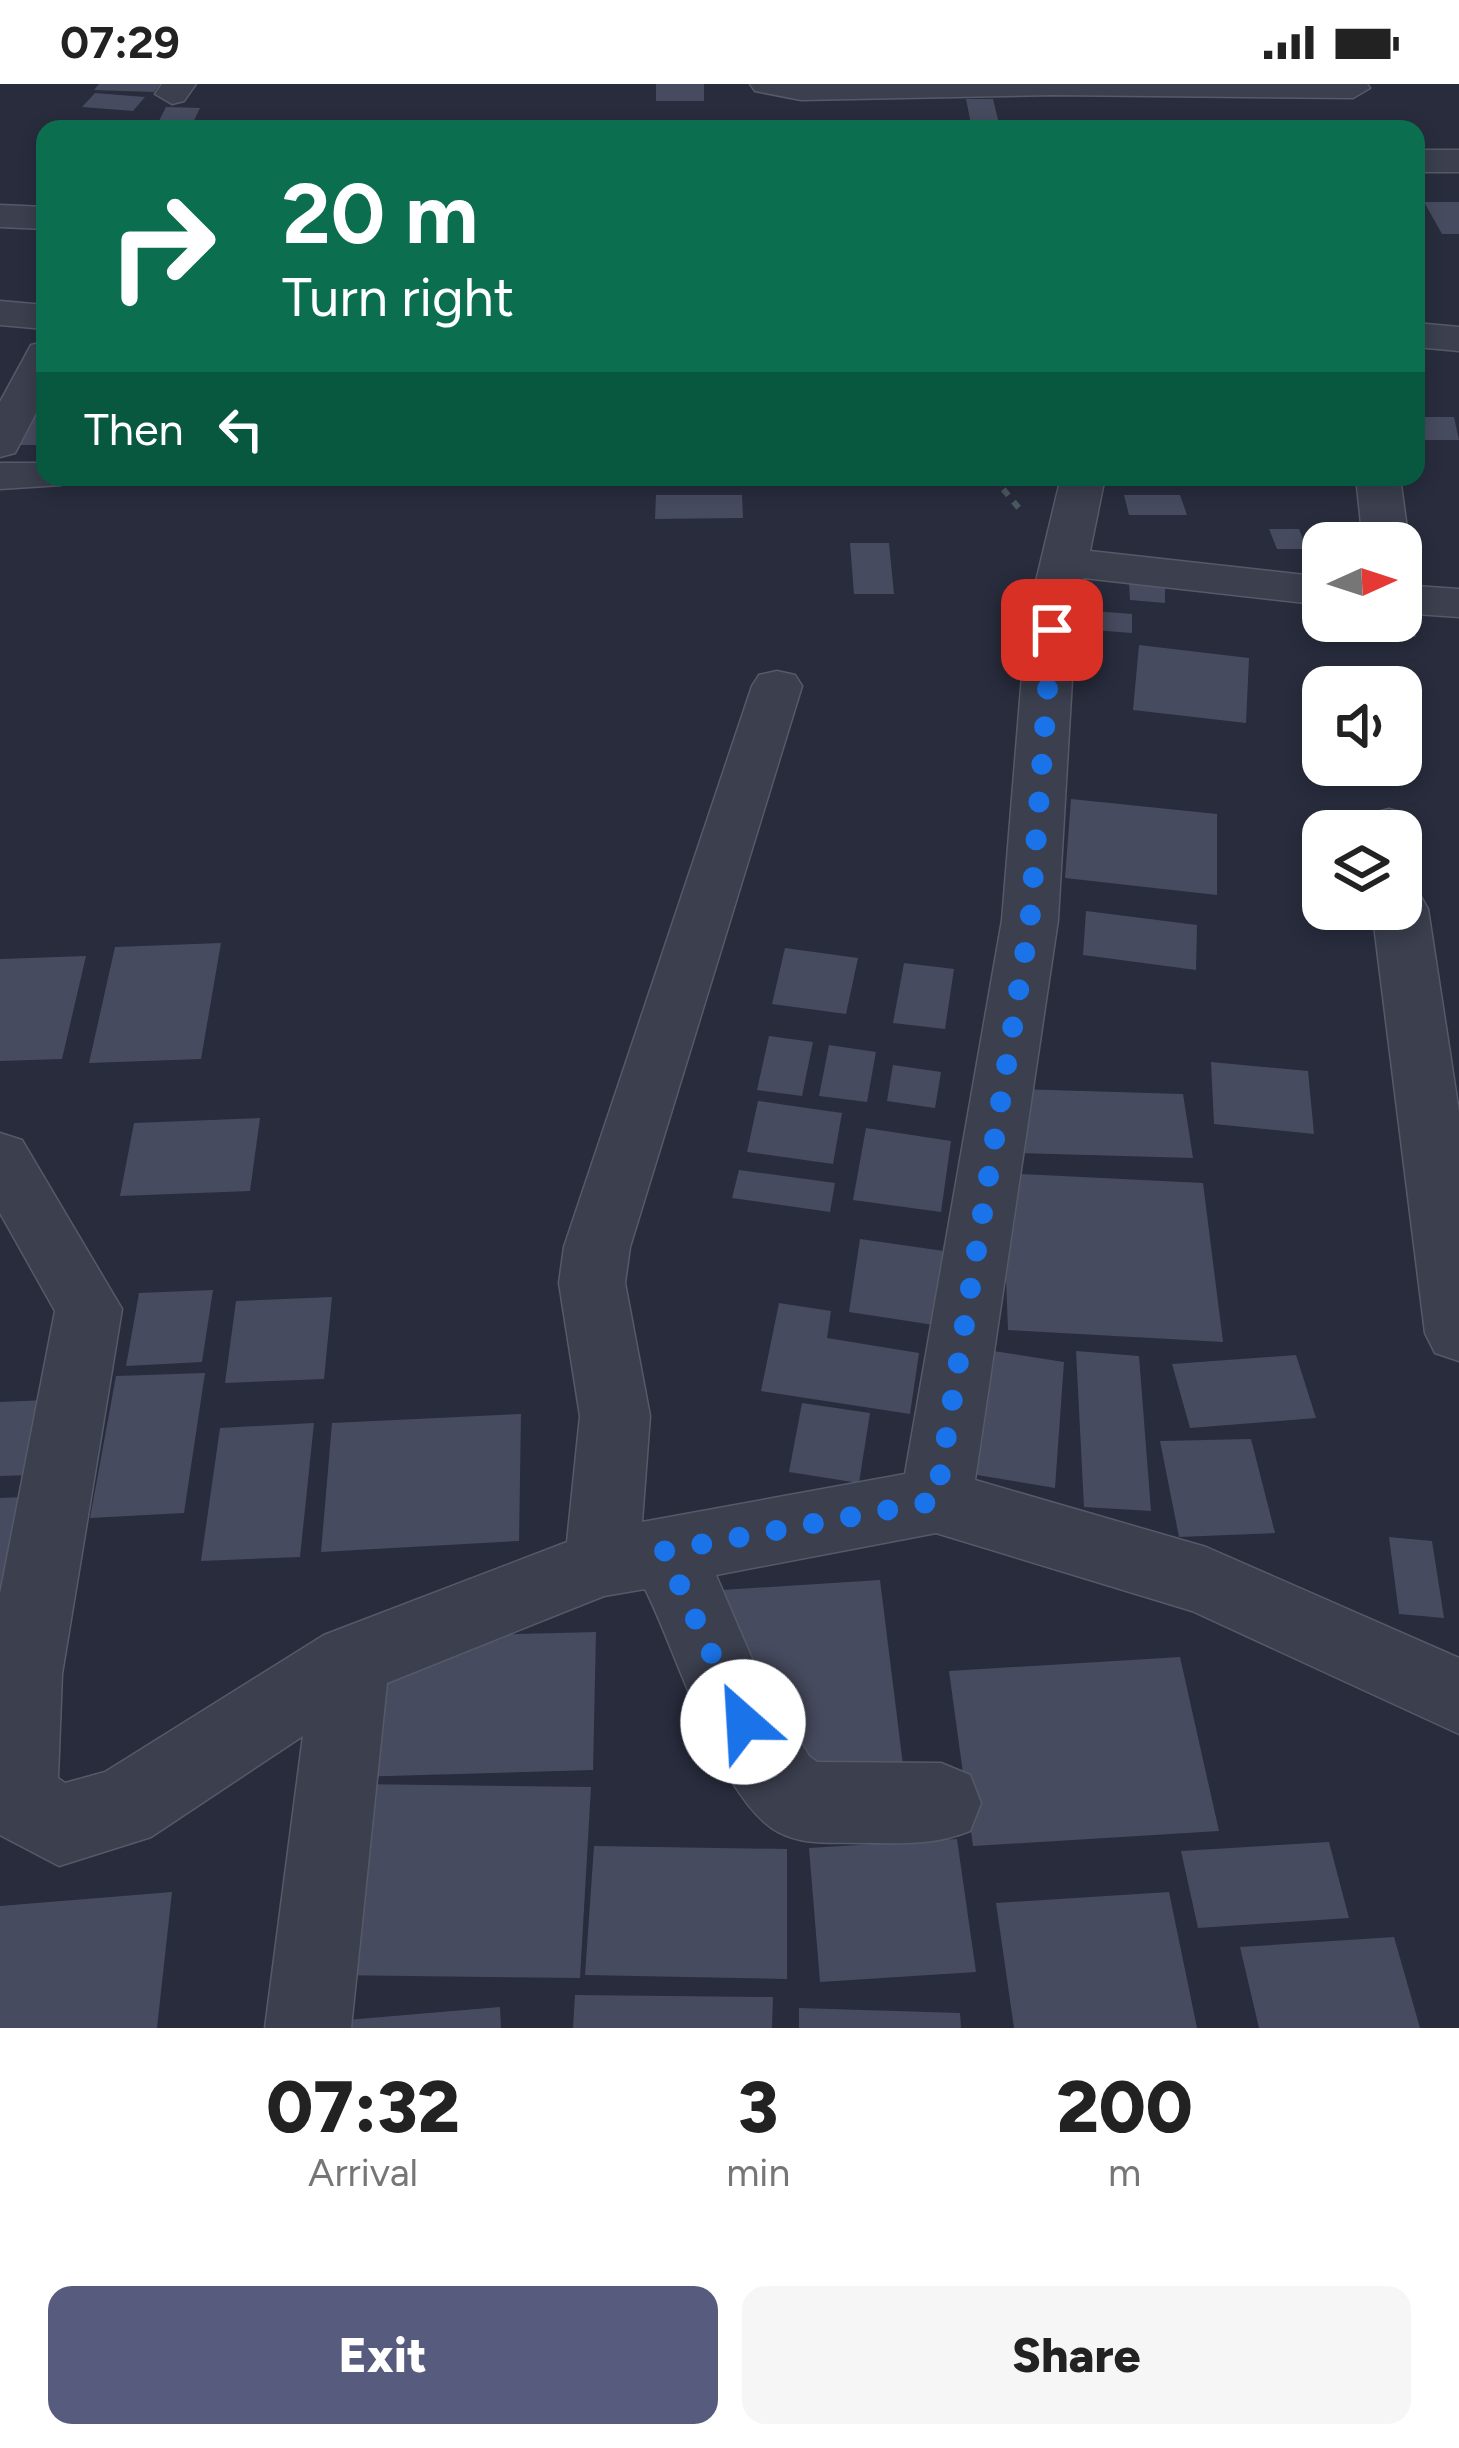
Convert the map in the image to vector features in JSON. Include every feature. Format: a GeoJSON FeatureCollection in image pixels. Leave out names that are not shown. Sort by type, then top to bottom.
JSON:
{"type":"FeatureCollection","features":[{"type":"Feature","properties":{"kind":"street"},"geometry":{"type":"LineString","coordinates":[[767,84],[801,90],[1053,84],[1353,88]]}},
{"type":"Feature","properties":{"kind":"street"},"geometry":{"type":"LineString","coordinates":[[1053,84],[1054,120]]}},
{"type":"Feature","properties":{"kind":"street"},"geometry":{"type":"LineString","coordinates":[[1425,161],[1459,161]]}},
{"type":"Feature","properties":{"kind":"street"},"geometry":{"type":"LineString","coordinates":[[0,217],[36,218]]}},
{"type":"Feature","properties":{"kind":"street"},"geometry":{"type":"LineString","coordinates":[[0,313],[36,316]]}},
{"type":"Feature","properties":{"kind":"street"},"geometry":{"type":"LineString","coordinates":[[1425,335],[1459,339]]}},
{"type":"Feature","properties":{"kind":"street"},"geometry":{"type":"LineString","coordinates":[[0,444],[36,394]]}},
{"type":"Feature","properties":{"kind":"street"},"geometry":{"type":"LineString","coordinates":[[0,476],[36,476]]}},
{"type":"Feature","properties":{"kind":"street"},"geometry":{"type":"LineString","coordinates":[[936,1501],[1030,920],[1048,663],[1081,486]]}},
{"type":"Feature","properties":{"kind":"street"},"geometry":{"type":"LineString","coordinates":[[1379,486],[1383,522]]}},
{"type":"Feature","properties":{"kind":"street"},"geometry":{"type":"LineString","coordinates":[[1067,562],[1302,589]]}},
{"type":"Feature","properties":{"kind":"street"},"geometry":{"type":"LineString","coordinates":[[1422,600],[1459,603]]}},
{"type":"Feature","properties":{"kind":"street"},"geometry":{"type":"LineString","coordinates":[[777,686],[597,1247],[592,1283],[633,1557],[694,1608],[729,1697],[781,1784],[803,1802],[940,1803]]}},
{"type":"Feature","properties":{"kind":"street"},"geometry":{"type":"LineString","coordinates":[[1403,930],[1459,1333]]}},
{"type":"Feature","properties":{"kind":"street"},"geometry":{"type":"LineString","coordinates":[[0,1157],[89,1309],[12,1676],[17,1799],[59,1826],[122,1808],[351,1661],[633,1557],[936,1501],[1206,1581],[1459,1697]]}},
{"type":"Feature","properties":{"kind":"street"},"geometry":{"type":"LineString","coordinates":[[308,2028],[351,1661]]}},
{"type":"Feature","properties":{"kind":"building"},"geometry":{"type":"Polygon","coordinates":[[[99,84],[160,84],[154,92],[94,90],[99,84]]]}},
{"type":"Feature","properties":{"kind":"building"},"geometry":{"type":"Polygon","coordinates":[[[656,84],[704,84],[704,101],[656,101],[656,84]]]}},
{"type":"Feature","properties":{"kind":"building"},"geometry":{"type":"Polygon","coordinates":[[[95,93],[145,97],[133,111],[82,107],[95,93]]]}},
{"type":"Feature","properties":{"kind":"building"},"geometry":{"type":"Polygon","coordinates":[[[966,99],[993,99],[998,120],[970,120],[966,99]]]}},
{"type":"Feature","properties":{"kind":"building"},"geometry":{"type":"Polygon","coordinates":[[[166,107],[200,108],[194,120],[160,120],[166,107]]]}},
{"type":"Feature","properties":{"kind":"building"},"geometry":{"type":"Polygon","coordinates":[[[1425,202],[1459,202],[1459,234],[1442,234],[1425,202]]]}},
{"type":"Feature","properties":{"kind":"building"},"geometry":{"type":"Polygon","coordinates":[[[27,405],[36,405],[36,445],[9,445],[27,405]]]}},
{"type":"Feature","properties":{"kind":"building"},"geometry":{"type":"Polygon","coordinates":[[[1425,417],[1454,417],[1459,440],[1425,440],[1425,417]]]}},
{"type":"Feature","properties":{"kind":"building"},"geometry":{"type":"Polygon","coordinates":[[[656,495],[742,495],[743,518],[655,519],[656,495]]]}},
{"type":"Feature","properties":{"kind":"building"},"geometry":{"type":"Polygon","coordinates":[[[1124,495],[1180,495],[1187,515],[1129,515],[1124,495]]]}},
{"type":"Feature","properties":{"kind":"building"},"geometry":{"type":"Polygon","coordinates":[[[1269,529],[1299,529],[1302,549],[1277,549],[1269,529]]]}},
{"type":"Feature","properties":{"kind":"building"},"geometry":{"type":"Polygon","coordinates":[[[850,543],[889,543],[894,594],[854,594],[850,543]]]}},
{"type":"Feature","properties":{"kind":"building"},"geometry":{"type":"Polygon","coordinates":[[[1129,583],[1165,586],[1165,603],[1130,600],[1129,583]]]}},
{"type":"Feature","properties":{"kind":"building"},"geometry":{"type":"Polygon","coordinates":[[[1080,610],[1132,614],[1132,633],[1080,629],[1080,610]]]}},
{"type":"Feature","properties":{"kind":"building"},"geometry":{"type":"Polygon","coordinates":[[[1139,645],[1249,658],[1246,723],[1133,710],[1139,645]]]}},
{"type":"Feature","properties":{"kind":"building"},"geometry":{"type":"Polygon","coordinates":[[[1071,799],[1217,814],[1217,895],[1065,878],[1071,799]]]}},
{"type":"Feature","properties":{"kind":"building"},"geometry":{"type":"Polygon","coordinates":[[[1086,911],[1197,925],[1196,970],[1083,955],[1086,911]]]}},
{"type":"Feature","properties":{"kind":"building"},"geometry":{"type":"Polygon","coordinates":[[[221,943],[201,1059],[89,1063],[115,947],[221,943]]]}},
{"type":"Feature","properties":{"kind":"building"},"geometry":{"type":"Polygon","coordinates":[[[785,948],[858,958],[846,1014],[772,1004],[785,948]]]}},
{"type":"Feature","properties":{"kind":"building"},"geometry":{"type":"Polygon","coordinates":[[[86,956],[62,1059],[0,1061],[0,959],[86,956]]]}},
{"type":"Feature","properties":{"kind":"building"},"geometry":{"type":"Polygon","coordinates":[[[904,963],[954,969],[945,1029],[893,1023],[904,963]]]}},
{"type":"Feature","properties":{"kind":"building"},"geometry":{"type":"Polygon","coordinates":[[[769,1036],[813,1042],[802,1096],[757,1090],[769,1036]]]}},
{"type":"Feature","properties":{"kind":"building"},"geometry":{"type":"Polygon","coordinates":[[[829,1045],[876,1052],[867,1102],[819,1096],[829,1045]]]}},
{"type":"Feature","properties":{"kind":"building"},"geometry":{"type":"Polygon","coordinates":[[[1211,1062],[1308,1071],[1314,1134],[1214,1124],[1211,1062]]]}},
{"type":"Feature","properties":{"kind":"building"},"geometry":{"type":"Polygon","coordinates":[[[893,1065],[941,1072],[935,1108],[887,1101],[893,1065]]]}},
{"type":"Feature","properties":{"kind":"building"},"geometry":{"type":"Polygon","coordinates":[[[1014,1089],[1183,1094],[1193,1158],[1019,1153],[1014,1089]]]}},
{"type":"Feature","properties":{"kind":"building"},"geometry":{"type":"Polygon","coordinates":[[[758,1101],[842,1113],[833,1164],[747,1152],[758,1101]]]}},
{"type":"Feature","properties":{"kind":"building"},"geometry":{"type":"Polygon","coordinates":[[[260,1118],[250,1191],[120,1196],[134,1123],[260,1118]]]}},
{"type":"Feature","properties":{"kind":"building"},"geometry":{"type":"Polygon","coordinates":[[[866,1128],[951,1141],[941,1212],[853,1200],[866,1128]]]}},
{"type":"Feature","properties":{"kind":"building"},"geometry":{"type":"Polygon","coordinates":[[[739,1170],[835,1183],[830,1212],[732,1198],[739,1170]]]}},
{"type":"Feature","properties":{"kind":"building"},"geometry":{"type":"Polygon","coordinates":[[[1002,1173],[1203,1183],[1223,1342],[1008,1330],[1002,1173]]]}},
{"type":"Feature","properties":{"kind":"building"},"geometry":{"type":"Polygon","coordinates":[[[860,1239],[944,1251],[934,1325],[849,1312],[860,1239]]]}},
{"type":"Feature","properties":{"kind":"building"},"geometry":{"type":"Polygon","coordinates":[[[213,1290],[202,1362],[126,1366],[139,1293],[213,1290]]]}},
{"type":"Feature","properties":{"kind":"building"},"geometry":{"type":"Polygon","coordinates":[[[332,1297],[324,1379],[225,1383],[236,1301],[332,1297]]]}},
{"type":"Feature","properties":{"kind":"building"},"geometry":{"type":"Polygon","coordinates":[[[779,1303],[831,1311],[827,1338],[919,1353],[910,1414],[761,1391],[779,1303]]]}},
{"type":"Feature","properties":{"kind":"building"},"geometry":{"type":"Polygon","coordinates":[[[974,1348],[1064,1362],[1055,1488],[959,1472],[974,1348]]]}},
{"type":"Feature","properties":{"kind":"building"},"geometry":{"type":"Polygon","coordinates":[[[1076,1351],[1139,1356],[1151,1511],[1084,1507],[1076,1351]]]}},
{"type":"Feature","properties":{"kind":"building"},"geometry":{"type":"Polygon","coordinates":[[[1296,1355],[1316,1418],[1190,1428],[1172,1364],[1296,1355]]]}},
{"type":"Feature","properties":{"kind":"building"},"geometry":{"type":"Polygon","coordinates":[[[205,1373],[184,1513],[90,1518],[116,1376],[205,1373]]]}},
{"type":"Feature","properties":{"kind":"building"},"geometry":{"type":"Polygon","coordinates":[[[47,1400],[31,1475],[0,1476],[0,1402],[47,1400]]]}},
{"type":"Feature","properties":{"kind":"building"},"geometry":{"type":"Polygon","coordinates":[[[802,1403],[870,1413],[859,1483],[789,1472],[802,1403]]]}},
{"type":"Feature","properties":{"kind":"building"},"geometry":{"type":"Polygon","coordinates":[[[521,1414],[519,1541],[321,1552],[332,1423],[521,1414]]]}},
{"type":"Feature","properties":{"kind":"building"},"geometry":{"type":"Polygon","coordinates":[[[314,1423],[300,1557],[201,1561],[220,1428],[314,1423]]]}},
{"type":"Feature","properties":{"kind":"building"},"geometry":{"type":"Polygon","coordinates":[[[1251,1439],[1275,1533],[1179,1537],[1160,1441],[1251,1439]]]}},
{"type":"Feature","properties":{"kind":"building"},"geometry":{"type":"Polygon","coordinates":[[[24,1497],[0,1596],[0,1498],[24,1497]]]}},
{"type":"Feature","properties":{"kind":"building"},"geometry":{"type":"Polygon","coordinates":[[[1389,1537],[1432,1541],[1444,1618],[1399,1614],[1389,1537]]]}},
{"type":"Feature","properties":{"kind":"building"},"geometry":{"type":"Polygon","coordinates":[[[880,1580],[903,1765],[786,1774],[706,1591],[880,1580]]]}},
{"type":"Feature","properties":{"kind":"building"},"geometry":{"type":"Polygon","coordinates":[[[596,1632],[593,1770],[352,1777],[366,1638],[596,1632]]]}},
{"type":"Feature","properties":{"kind":"building"},"geometry":{"type":"Polygon","coordinates":[[[1180,1657],[1219,1831],[973,1846],[949,1671],[1180,1657]]]}},
{"type":"Feature","properties":{"kind":"building"},"geometry":{"type":"Polygon","coordinates":[[[355,1784],[591,1787],[580,1978],[328,1975],[355,1784]]]}},
{"type":"Feature","properties":{"kind":"building"},"geometry":{"type":"Polygon","coordinates":[[[957,1839],[976,1972],[820,1982],[809,1848],[957,1839]]]}},
{"type":"Feature","properties":{"kind":"building"},"geometry":{"type":"Polygon","coordinates":[[[1329,1842],[1349,1918],[1198,1928],[1181,1851],[1329,1842]]]}},
{"type":"Feature","properties":{"kind":"building"},"geometry":{"type":"Polygon","coordinates":[[[594,1846],[787,1849],[787,1979],[585,1975],[594,1846]]]}},
{"type":"Feature","properties":{"kind":"building"},"geometry":{"type":"Polygon","coordinates":[[[172,1892],[157,2028],[0,2028],[0,1906],[172,1892]]]}},
{"type":"Feature","properties":{"kind":"building"},"geometry":{"type":"Polygon","coordinates":[[[1169,1892],[1197,2028],[1014,2028],[996,1903],[1169,1892]]]}},
{"type":"Feature","properties":{"kind":"building"},"geometry":{"type":"Polygon","coordinates":[[[1394,1937],[1420,2028],[1259,2028],[1240,1947],[1394,1937]]]}},
{"type":"Feature","properties":{"kind":"building"},"geometry":{"type":"Polygon","coordinates":[[[575,1995],[773,1997],[772,2028],[573,2028],[575,1995]]]}},
{"type":"Feature","properties":{"kind":"building"},"geometry":{"type":"Polygon","coordinates":[[[500,2007],[501,2028],[323,2028],[323,2022],[500,2007]]]}},
{"type":"Feature","properties":{"kind":"building"},"geometry":{"type":"Polygon","coordinates":[[[799,2008],[960,2013],[961,2028],[799,2028],[799,2008]]]}},
{"type":"Feature","properties":{"kind":"route"},"geometry":{"type":"LineString","coordinates":[[743,1722],[664,1551],[936,1501],[1030,920],[1052,630]]}}]}
